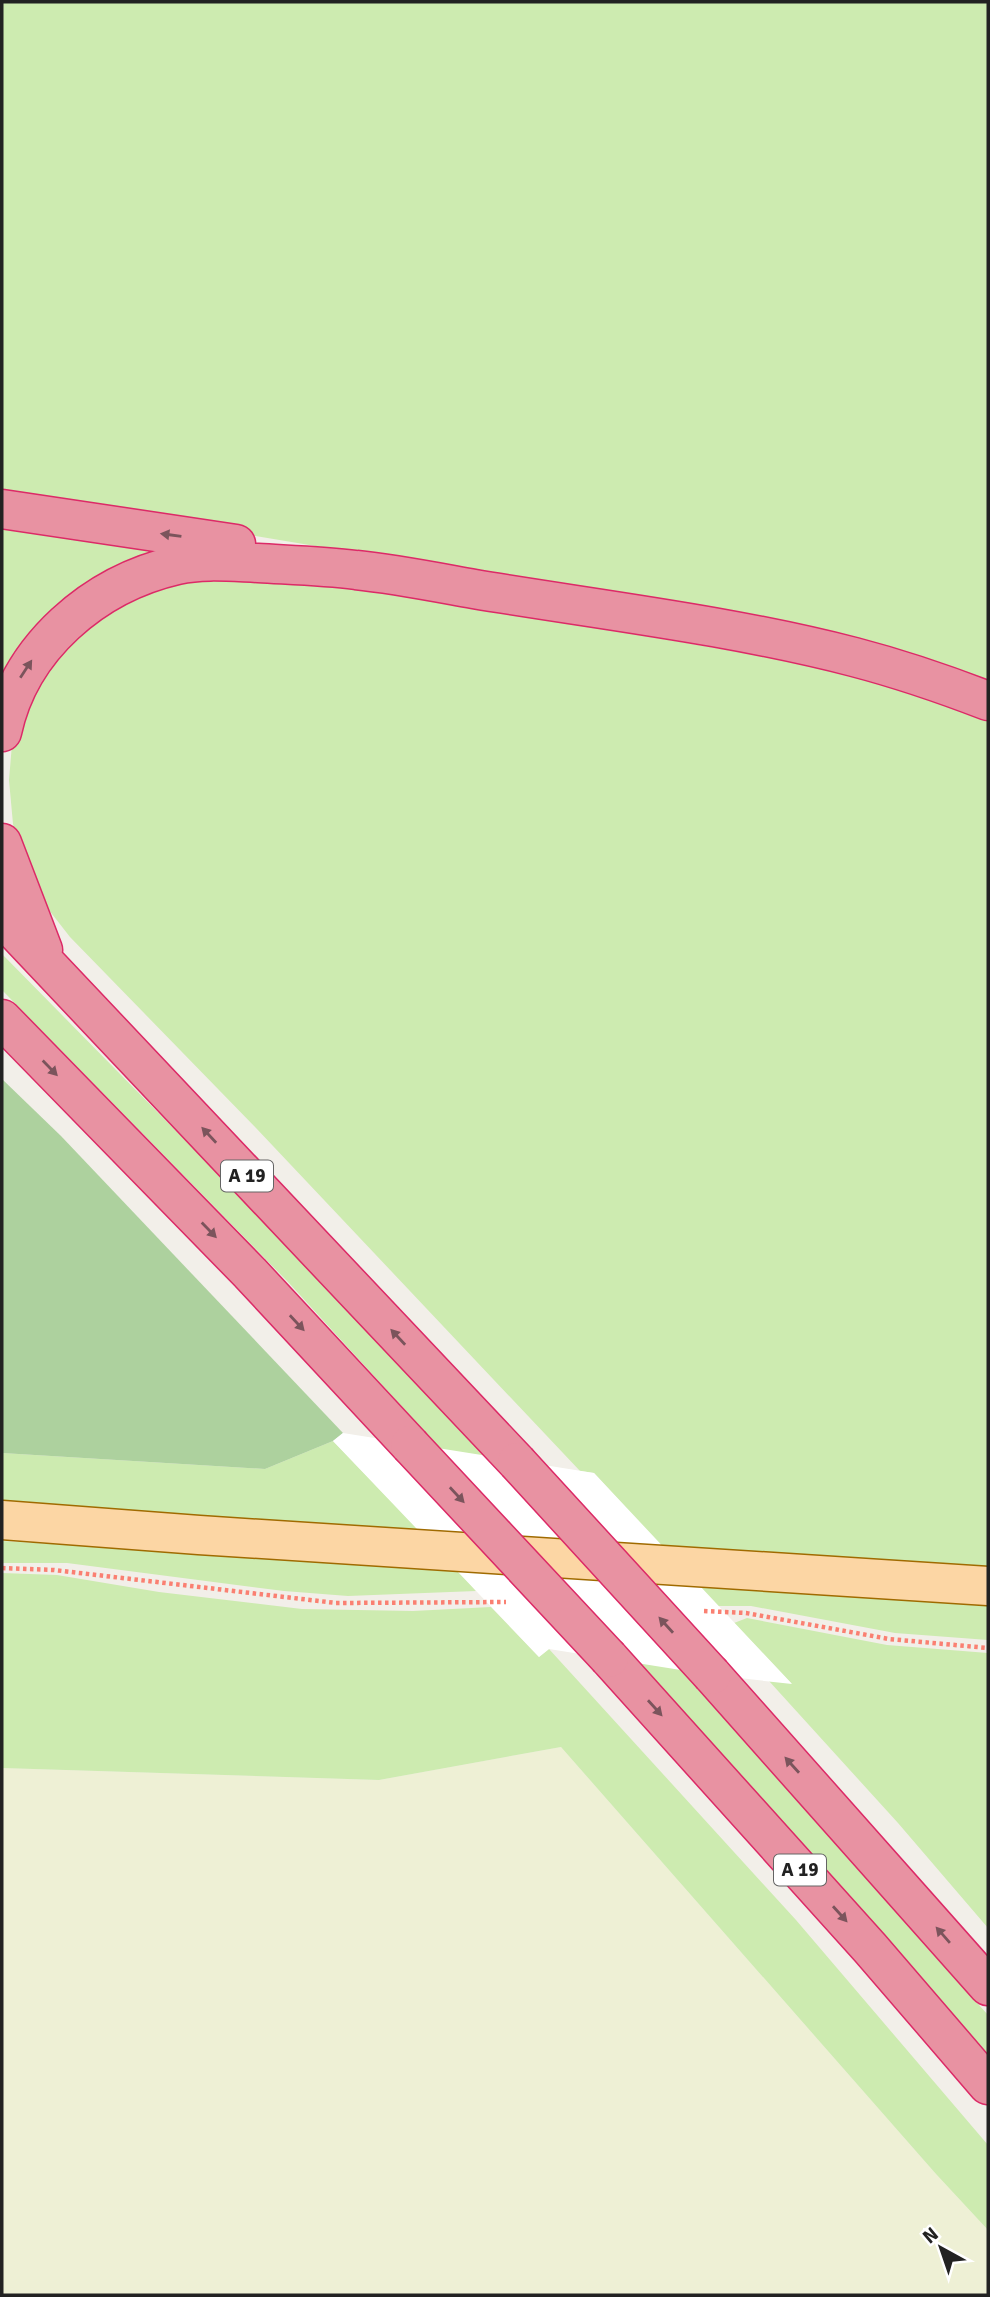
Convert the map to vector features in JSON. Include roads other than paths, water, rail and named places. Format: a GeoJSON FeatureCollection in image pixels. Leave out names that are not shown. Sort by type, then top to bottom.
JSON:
{"type":"FeatureCollection","features":[{"type":"Feature","properties":{"kind":"highway"},"geometry":{"type":"LineString","coordinates":[[2,509],[291,551],[358,570]]}},
{"type":"Feature","properties":{"kind":"highway"},"geometry":{"type":"LineString","coordinates":[[2,732],[6,713],[19,681],[44,645],[86,607],[144,575],[179,564],[218,561],[358,570],[768,638],[854,657],[928,678],[988,701]]}},
{"type":"Feature","properties":{"kind":"highway"},"geometry":{"type":"LineString","coordinates":[[2,844],[49,965]]}},
{"type":"Feature","properties":{"kind":"highway","name":"A 19"},"geometry":{"type":"LineString","coordinates":[[2,917],[517,1462],[712,1675],[988,1986]]}},
{"type":"Feature","properties":{"kind":"highway","name":"A 19"},"geometry":{"type":"LineString","coordinates":[[2,1019],[250,1273],[609,1658],[870,1948],[988,2085]]}},
{"type":"Feature","properties":{"kind":"main road"},"geometry":{"type":"LineString","coordinates":[[2,1520],[988,1586]]}}]}
